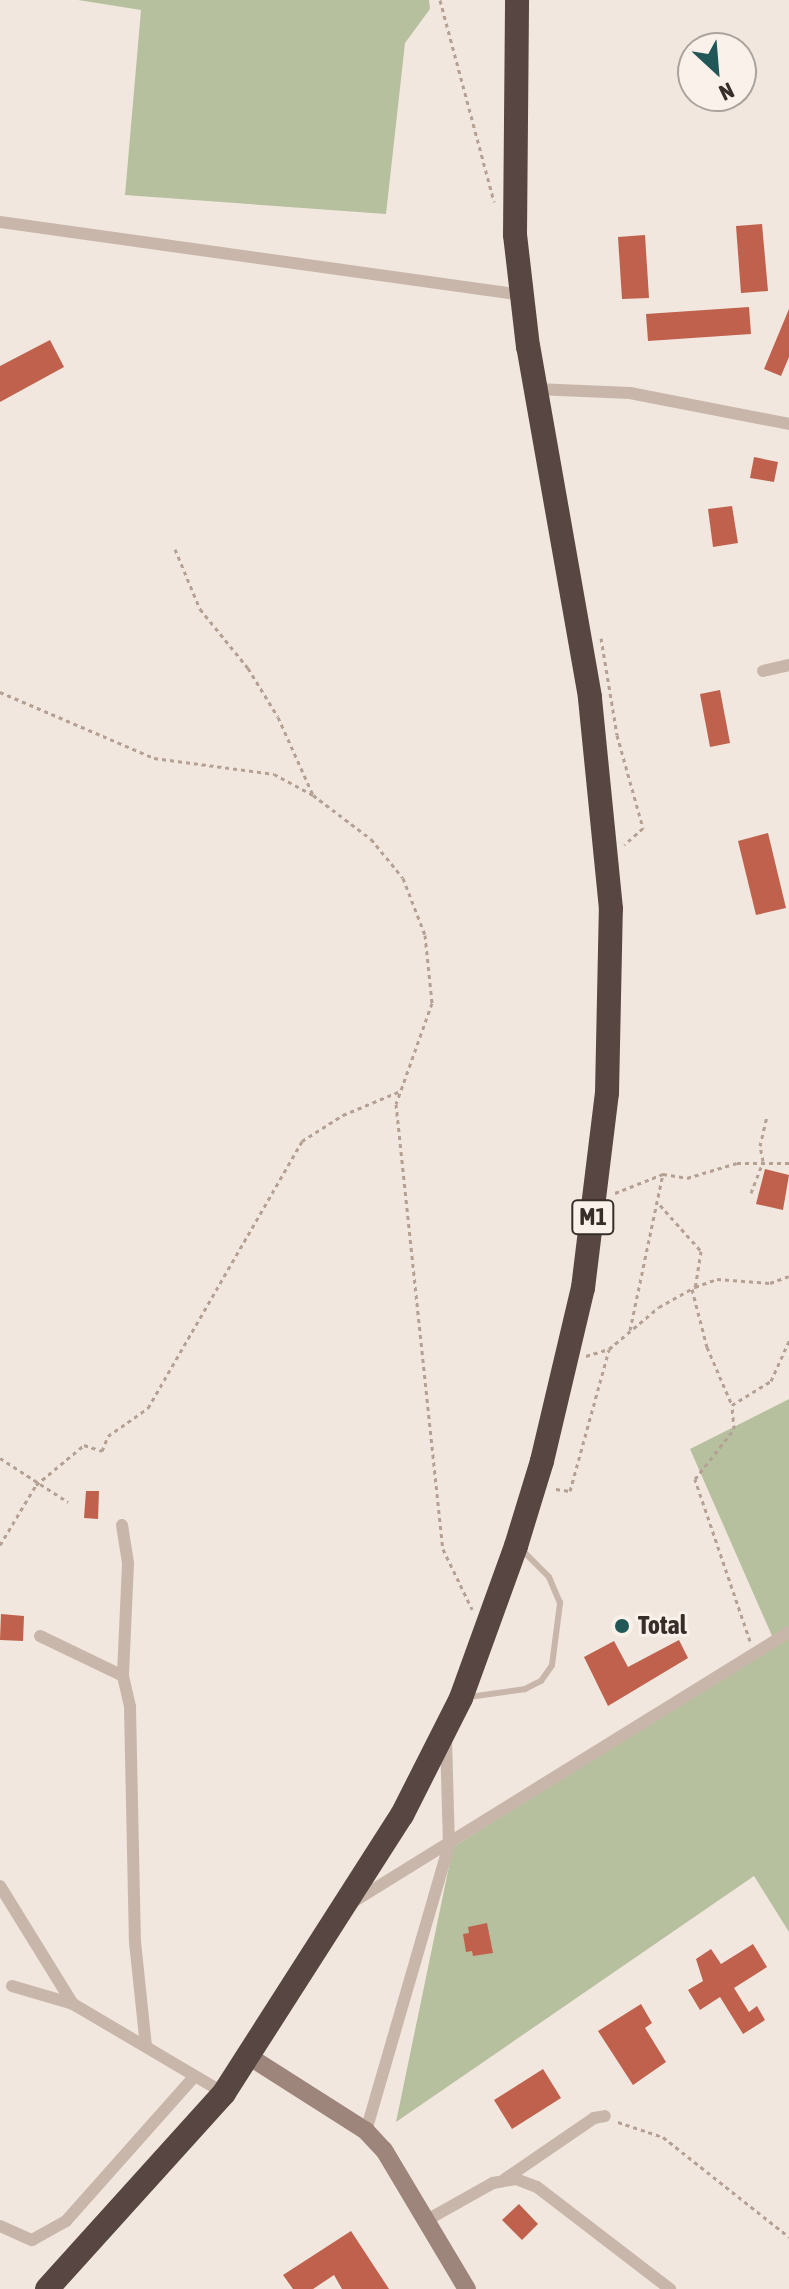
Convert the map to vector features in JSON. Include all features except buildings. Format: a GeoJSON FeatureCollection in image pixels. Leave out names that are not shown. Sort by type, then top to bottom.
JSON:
{"type":"FeatureCollection","features":[{"type":"Feature","properties":{"kind":"highway","name":"M1"},"geometry":{"type":"LineString","coordinates":[[47,2289],[224,2093],[250,2057],[402,1815],[461,1698],[516,1546],[542,1461],[583,1288],[604,1130],[613,965],[606,818],[590,697],[536,389],[515,235],[517,0]]}},
{"type":"Feature","properties":{"kind":"street"},"geometry":{"type":"LineString","coordinates":[[0,222],[522,295]]}},
{"type":"Feature","properties":{"kind":"street"},"geometry":{"type":"LineString","coordinates":[[536,389],[630,393],[789,424]]}},
{"type":"Feature","properties":{"kind":"street"},"geometry":{"type":"LineString","coordinates":[[763,671],[789,665]]}},
{"type":"Feature","properties":{"kind":"street"},"geometry":{"type":"LineString","coordinates":[[122,1525],[128,1564],[123,1676],[130,1720],[135,1942],[146,2046]]}},
{"type":"Feature","properties":{"kind":"street"},"geometry":{"type":"LineString","coordinates":[[339,1911],[789,1632]]}},
{"type":"Feature","properties":{"kind":"street"},"geometry":{"type":"LineString","coordinates":[[40,1636],[123,1676]]}},
{"type":"Feature","properties":{"kind":"street"},"geometry":{"type":"LineString","coordinates":[[366,2131],[449,1842],[446,1728]]}},
{"type":"Feature","properties":{"kind":"street"},"geometry":{"type":"LineString","coordinates":[[0,1886],[73,2004]]}},
{"type":"Feature","properties":{"kind":"street"},"geometry":{"type":"LineString","coordinates":[[12,1986],[73,2004],[224,2093]]}},
{"type":"Feature","properties":{"kind":"street"},"geometry":{"type":"LineString","coordinates":[[250,2057],[366,2131],[392,2163],[467,2289]]}},
{"type":"Feature","properties":{"kind":"street"},"geometry":{"type":"LineString","coordinates":[[0,2226],[32,2240],[66,2221],[194,2077]]}},
{"type":"Feature","properties":{"kind":"street"},"geometry":{"type":"LineString","coordinates":[[427,2220],[505,2179],[594,2118],[605,2116]]}},
{"type":"Feature","properties":{"kind":"street"},"geometry":{"type":"LineString","coordinates":[[505,2179],[537,2187],[670,2289]]}},
{"type":"Feature","properties":{"kind":"lane"},"geometry":{"type":"LineString","coordinates":[[461,1698],[525,1689],[541,1681],[552,1665],[560,1603],[549,1577],[516,1546]]}},
{"type":"Feature","properties":{"kind":"path"},"geometry":{"type":"LineString","coordinates":[[440,0],[498,213],[515,235]]}},
{"type":"Feature","properties":{"kind":"path"},"geometry":{"type":"LineString","coordinates":[[175,549],[200,609],[248,668],[278,717],[313,795]]}},
{"type":"Feature","properties":{"kind":"path"},"geometry":{"type":"LineString","coordinates":[[0,692],[154,758],[274,774],[313,795],[371,839],[403,878],[425,935],[432,1003],[398,1092],[443,1549],[484,1633]]}},
{"type":"Feature","properties":{"kind":"path"},"geometry":{"type":"LineString","coordinates":[[0,1545],[12,1517],[36,1485],[84,1445],[102,1451],[108,1436],[148,1408],[302,1141],[343,1115],[398,1092]]}},
{"type":"Feature","properties":{"kind":"path"},"geometry":{"type":"LineString","coordinates":[[751,1193],[763,1161],[760,1146],[767,1116]]}},
{"type":"Feature","properties":{"kind":"path"},"geometry":{"type":"LineString","coordinates":[[606,1196],[663,1174],[687,1178],[763,1161],[789,1163]]}},
{"type":"Feature","properties":{"kind":"path"},"geometry":{"type":"LineString","coordinates":[[630,1330],[660,1205],[663,1174]]}},
{"type":"Feature","properties":{"kind":"path"},"geometry":{"type":"LineString","coordinates":[[660,1205],[701,1251],[694,1288],[707,1347],[732,1405],[734,1429],[695,1479],[754,1651]]}},
{"type":"Feature","properties":{"kind":"path"},"geometry":{"type":"LineString","coordinates":[[565,1367],[609,1349],[630,1330],[694,1288],[717,1279],[770,1283],[789,1276]]}},
{"type":"Feature","properties":{"kind":"path"},"geometry":{"type":"LineString","coordinates":[[732,1405],[771,1381],[789,1341]]}},
{"type":"Feature","properties":{"kind":"path"},"geometry":{"type":"LineString","coordinates":[[542,1461],[554,1488],[567,1494],[609,1349]]}},
{"type":"Feature","properties":{"kind":"path"},"geometry":{"type":"LineString","coordinates":[[0,1458],[36,1485],[68,1502]]}},
{"type":"Feature","properties":{"kind":"path"},"geometry":{"type":"LineString","coordinates":[[605,2116],[629,2130],[663,2137],[789,2237]]}},
{"type":"Feature","properties":{"kind":"green space"},"geometry":{"type":"Polygon","coordinates":[[[78,0],[429,0],[430,9],[405,43],[386,214],[125,195],[141,10],[78,0]]]}},
{"type":"Feature","properties":{"kind":"green space"},"geometry":{"type":"Polygon","coordinates":[[[789,1399],[789,1932],[754,1876],[396,2122],[453,1847],[776,1645],[690,1449],[789,1399]]]}},
{"type":"Feature","properties":{"kind":"place","name":"Total"},"geometry":{"type":"Point","coordinates":[622,1626]}}]}
